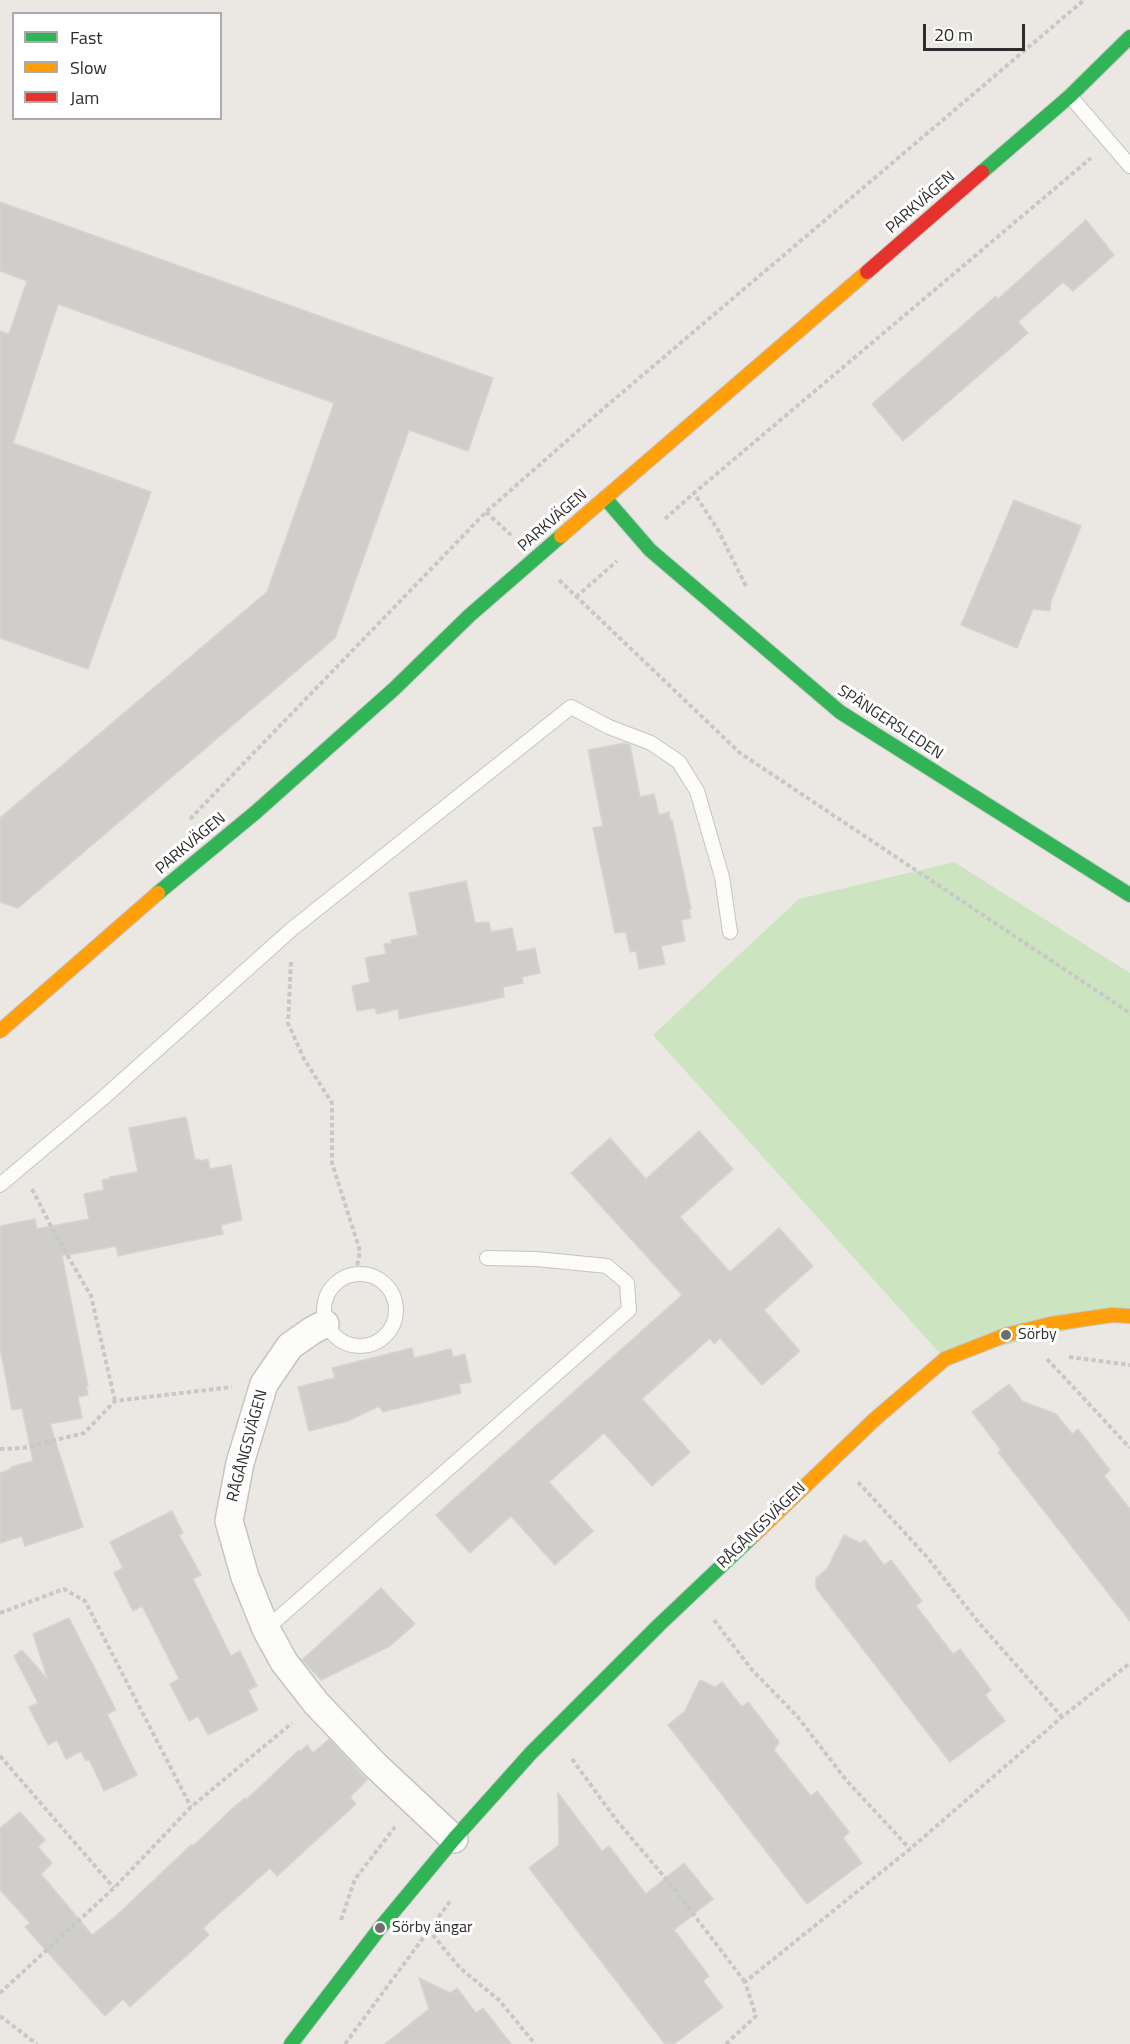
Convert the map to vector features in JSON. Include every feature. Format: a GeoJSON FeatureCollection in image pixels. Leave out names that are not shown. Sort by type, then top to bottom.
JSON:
{"type":"FeatureCollection","features":[{"type":"Feature","properties":{"kind":"main road","name":"PARKVÄGEN"},"geometry":{"type":"LineString","coordinates":[[0,1031],[140,908],[256,812],[394,689],[470,615],[1070,96],[1130,37]]}},
{"type":"Feature","properties":{"kind":"main road","name":"SPÄNGERSLEDEN"},"geometry":{"type":"LineString","coordinates":[[605,498],[650,550],[840,712],[1130,895]]}},
{"type":"Feature","properties":{"kind":"main road","name":"RÅGÅNGSVÄGEN"},"geometry":{"type":"LineString","coordinates":[[291,2044],[380,1928],[454,1839],[531,1753],[659,1625],[875,1419],[945,1359],[1006,1335],[1051,1324],[1112,1315],[1130,1316]]}},
{"type":"Feature","properties":{"kind":"street","name":"RÅGÅNGSVÄGEN"},"geometry":{"type":"LineString","coordinates":[[325,1324],[313,1329],[290,1346],[264,1384],[240,1463],[229,1521],[245,1577],[266,1629],[284,1662],[316,1703],[454,1839]]}},
{"type":"Feature","properties":{"kind":"lane"},"geometry":{"type":"LineString","coordinates":[[1070,96],[1130,166]]}},
{"type":"Feature","properties":{"kind":"lane"},"geometry":{"type":"LineString","coordinates":[[0,1185],[292,929],[571,707],[609,727],[651,743],[679,762],[697,791],[722,877],[730,932]]}},
{"type":"Feature","properties":{"kind":"lane"},"geometry":{"type":"LineString","coordinates":[[266,1629],[629,1310],[627,1283],[607,1266],[536,1259],[487,1258]]}},
{"type":"Feature","properties":{"kind":"lane"},"geometry":{"type":"LineString","coordinates":[[356,1272],[379,1278],[394,1295],[396,1318],[384,1338],[363,1347],[340,1341],[325,1324],[323,1301],[335,1281],[356,1272]]}},
{"type":"Feature","properties":{"kind":"path"},"geometry":{"type":"LineString","coordinates":[[182,828],[486,512],[604,408],[1084,0]]}},
{"type":"Feature","properties":{"kind":"path"},"geometry":{"type":"LineString","coordinates":[[751,595],[718,530],[694,494],[1109,142]]}},
{"type":"Feature","properties":{"kind":"path"},"geometry":{"type":"LineString","coordinates":[[486,512],[740,753],[1130,1013]]}},
{"type":"Feature","properties":{"kind":"path"},"geometry":{"type":"LineString","coordinates":[[292,929],[288,1023],[304,1059],[332,1103],[332,1163],[360,1251],[356,1272]]}},
{"type":"Feature","properties":{"kind":"path"},"geometry":{"type":"LineString","coordinates":[[22,1167],[54,1232],[91,1296],[115,1401]]}},
{"type":"Feature","properties":{"kind":"path"},"geometry":{"type":"LineString","coordinates":[[1053,1355],[1042,1354],[1130,1448]]}},
{"type":"Feature","properties":{"kind":"path"},"geometry":{"type":"LineString","coordinates":[[1064,1357],[1130,1365]]}},
{"type":"Feature","properties":{"kind":"path"},"geometry":{"type":"LineString","coordinates":[[0,1449],[23,1448],[84,1433],[115,1401],[264,1384]]}},
{"type":"Feature","properties":{"kind":"path"},"geometry":{"type":"LineString","coordinates":[[853,1477],[927,1557],[979,1623],[1062,1717]]}},
{"type":"Feature","properties":{"kind":"path"},"geometry":{"type":"LineString","coordinates":[[0,1612],[64,1589],[85,1601],[191,1806]]}},
{"type":"Feature","properties":{"kind":"path"},"geometry":{"type":"LineString","coordinates":[[706,1627],[722,1612]]}},
{"type":"Feature","properties":{"kind":"path"},"geometry":{"type":"LineString","coordinates":[[714,1620],[752,1670],[797,1716],[846,1780],[910,1849]]}},
{"type":"Feature","properties":{"kind":"path"},"geometry":{"type":"LineString","coordinates":[[745,1982],[910,1849],[1062,1717],[1130,1663]]}},
{"type":"Feature","properties":{"kind":"path"},"geometry":{"type":"LineString","coordinates":[[0,1993],[114,1888],[191,1806],[316,1703]]}},
{"type":"Feature","properties":{"kind":"path"},"geometry":{"type":"LineString","coordinates":[[0,1756],[114,1888]]}},
{"type":"Feature","properties":{"kind":"path"},"geometry":{"type":"LineString","coordinates":[[564,1767],[572,1759],[617,1821],[672,1886],[745,1982],[756,2016],[726,2044]]}},
{"type":"Feature","properties":{"kind":"path"},"geometry":{"type":"LineString","coordinates":[[341,1922],[355,1880],[414,1802]]}},
{"type":"Feature","properties":{"kind":"path"},"geometry":{"type":"LineString","coordinates":[[345,2044],[454,1896]]}},
{"type":"Feature","properties":{"kind":"path"},"geometry":{"type":"LineString","coordinates":[[428,1929],[460,1968],[499,2000],[535,2044]]}},
{"type":"Feature","properties":{"kind":"path"},"geometry":{"type":"LineString","coordinates":[[0,2016],[37,2044]]}},
{"type":"Feature","properties":{"kind":"green space"},"geometry":{"type":"Polygon","coordinates":[[[954,862],[1130,973],[1130,1316],[945,1359],[653,1035],[799,899],[954,862]]]}},
{"type":"Feature","properties":{"kind":"building"},"geometry":{"type":"Polygon","coordinates":[[[0,202],[493,378],[468,451],[409,430],[335,638],[18,908],[0,902],[0,818],[267,592],[334,403],[58,304],[13,443],[151,492],[88,669],[0,638],[0,331],[9,334],[27,281],[0,271],[0,202]]]}},
{"type":"Feature","properties":{"kind":"building"},"geometry":{"type":"Polygon","coordinates":[[[1086,220],[1114,255],[1073,291],[1063,282],[1018,322],[1028,333],[903,441],[872,404],[996,296],[998,299],[1086,220]]]}},
{"type":"Feature","properties":{"kind":"building"},"geometry":{"type":"Polygon","coordinates":[[[1014,500],[1081,526],[1051,601],[1050,611],[1033,609],[1017,648],[961,625],[1014,500]]]}},
{"type":"Feature","properties":{"kind":"building"},"geometry":{"type":"Polygon","coordinates":[[[625,743],[630,745],[640,797],[654,794],[659,815],[669,812],[691,909],[689,910],[691,918],[681,920],[685,941],[661,946],[665,964],[639,969],[636,951],[630,952],[626,932],[615,933],[593,828],[603,826],[588,750],[625,743]]]}},
{"type":"Feature","properties":{"kind":"building"},"geometry":{"type":"Polygon","coordinates":[[[466,881],[475,923],[489,922],[491,932],[512,928],[517,952],[535,948],[540,973],[522,977],[523,983],[503,987],[504,997],[482,1002],[399,1019],[398,1009],[377,1014],[375,1008],[357,1011],[352,986],[370,982],[365,958],[386,954],[384,944],[392,943],[391,940],[418,935],[409,893],[466,881]]]}},
{"type":"Feature","properties":{"kind":"building"},"geometry":{"type":"Polygon","coordinates":[[[186,1117],[195,1160],[208,1159],[210,1169],[231,1165],[242,1220],[221,1225],[223,1234],[118,1256],[116,1246],[62,1256],[88,1395],[78,1397],[82,1418],[50,1424],[83,1527],[25,1546],[22,1536],[0,1543],[0,1473],[11,1467],[33,1461],[22,1408],[12,1410],[0,1348],[0,1226],[35,1219],[37,1229],[89,1219],[84,1194],[104,1190],[102,1180],[138,1172],[129,1128],[186,1117]]]}},
{"type":"Feature","properties":{"kind":"building"},"geometry":{"type":"Polygon","coordinates":[[[699,1131],[733,1169],[680,1217],[730,1272],[779,1228],[813,1266],[764,1310],[800,1351],[762,1385],[720,1338],[714,1344],[710,1338],[642,1399],[690,1452],[652,1486],[604,1433],[549,1482],[593,1531],[555,1565],[511,1516],[470,1553],[436,1515],[682,1295],[571,1173],[610,1138],[646,1179],[699,1131]]]}},
{"type":"Feature","properties":{"kind":"building"},"geometry":{"type":"Polygon","coordinates":[[[412,1348],[414,1358],[451,1349],[453,1357],[465,1354],[471,1382],[459,1384],[461,1393],[383,1412],[379,1406],[348,1421],[309,1431],[298,1387],[335,1378],[332,1368],[412,1348]]]}},
{"type":"Feature","properties":{"kind":"building"},"geometry":{"type":"Polygon","coordinates":[[[1009,1384],[1022,1401],[1056,1414],[1072,1434],[1078,1429],[1110,1470],[1104,1476],[1130,1509],[1130,1621],[998,1452],[1001,1450],[972,1412],[1009,1384]]]}},
{"type":"Feature","properties":{"kind":"building"},"geometry":{"type":"Polygon","coordinates":[[[172,1511],[183,1533],[179,1535],[201,1575],[193,1579],[231,1656],[240,1651],[257,1686],[248,1690],[258,1710],[208,1735],[198,1716],[189,1721],[170,1684],[179,1679],[159,1639],[142,1606],[133,1611],[114,1573],[123,1568],[110,1542],[172,1511]]]}},
{"type":"Feature","properties":{"kind":"building"},"geometry":{"type":"Polygon","coordinates":[[[844,1535],[860,1543],[865,1540],[884,1565],[891,1560],[922,1601],[916,1606],[953,1654],[960,1649],[991,1690],[985,1695],[1005,1721],[950,1762],[816,1588],[816,1578],[827,1569],[844,1535]]]}},
{"type":"Feature","properties":{"kind":"building"},"geometry":{"type":"Polygon","coordinates":[[[381,1588],[415,1624],[390,1646],[321,1680],[302,1660],[381,1588]]]}},
{"type":"Feature","properties":{"kind":"building"},"geometry":{"type":"Polygon","coordinates":[[[69,1618],[116,1710],[107,1714],[137,1775],[104,1791],[89,1759],[86,1761],[81,1751],[66,1759],[57,1740],[48,1745],[29,1707],[38,1703],[14,1656],[22,1650],[48,1680],[33,1634],[69,1618]]]}},
{"type":"Feature","properties":{"kind":"building"},"geometry":{"type":"Polygon","coordinates":[[[700,1680],[715,1687],[722,1682],[742,1707],[748,1702],[779,1742],[774,1750],[811,1796],[817,1791],[849,1832],[843,1838],[862,1863],[807,1904],[668,1725],[685,1711],[700,1680]]]}},
{"type":"Feature","properties":{"kind":"building"},"geometry":{"type":"Polygon","coordinates":[[[329,1739],[367,1780],[350,1797],[356,1804],[277,1876],[270,1868],[203,1928],[209,1935],[130,2007],[123,1999],[105,2016],[25,1927],[30,1923],[0,1890],[0,1828],[20,1812],[45,1840],[38,1847],[52,1863],[41,1874],[92,1935],[116,1916],[234,1807],[245,1798],[246,1800],[299,1750],[300,1752],[307,1745],[313,1753],[329,1739]]]}},
{"type":"Feature","properties":{"kind":"building"},"geometry":{"type":"Polygon","coordinates":[[[558,1793],[602,1851],[609,1846],[646,1894],[684,1863],[713,1899],[674,1930],[709,1976],[703,1981],[723,2007],[674,2044],[665,2044],[529,1868],[559,1845],[558,1793]]]}},
{"type":"Feature","properties":{"kind":"building"},"geometry":{"type":"Polygon","coordinates":[[[419,1978],[450,1993],[457,1988],[476,2013],[483,2008],[511,2044],[385,2044],[429,2009],[419,1978]]]}},
{"type":"Feature","properties":{"kind":"traffic: fast"},"geometry":{"type":"LineString","coordinates":[[982,172],[1070,96],[1130,37]]}},
{"type":"Feature","properties":{"kind":"traffic: fast"},"geometry":{"type":"LineString","coordinates":[[605,498],[650,550],[840,712],[1130,895]]}},
{"type":"Feature","properties":{"kind":"traffic: fast"},"geometry":{"type":"LineString","coordinates":[[158,893],[256,812],[394,689],[470,615],[561,536]]}},
{"type":"Feature","properties":{"kind":"traffic: fast"},"geometry":{"type":"LineString","coordinates":[[291,2044],[380,1928],[454,1839],[531,1753],[659,1625],[753,1536]]}},
{"type":"Feature","properties":{"kind":"traffic: slow"},"geometry":{"type":"LineString","coordinates":[[561,536],[867,272]]}},
{"type":"Feature","properties":{"kind":"traffic: slow"},"geometry":{"type":"LineString","coordinates":[[0,1031],[158,893]]}},
{"type":"Feature","properties":{"kind":"traffic: slow"},"geometry":{"type":"LineString","coordinates":[[753,1536],[875,1419],[945,1359],[1006,1335],[1051,1324],[1112,1315],[1130,1316]]}},
{"type":"Feature","properties":{"kind":"traffic: jam"},"geometry":{"type":"LineString","coordinates":[[867,272],[982,172]]}},
{"type":"Feature","properties":{"kind":"place","name":"Sörby"},"geometry":{"type":"Point","coordinates":[1006,1335]}},
{"type":"Feature","properties":{"kind":"place","name":"Sörby ängar"},"geometry":{"type":"Point","coordinates":[380,1928]}}]}
